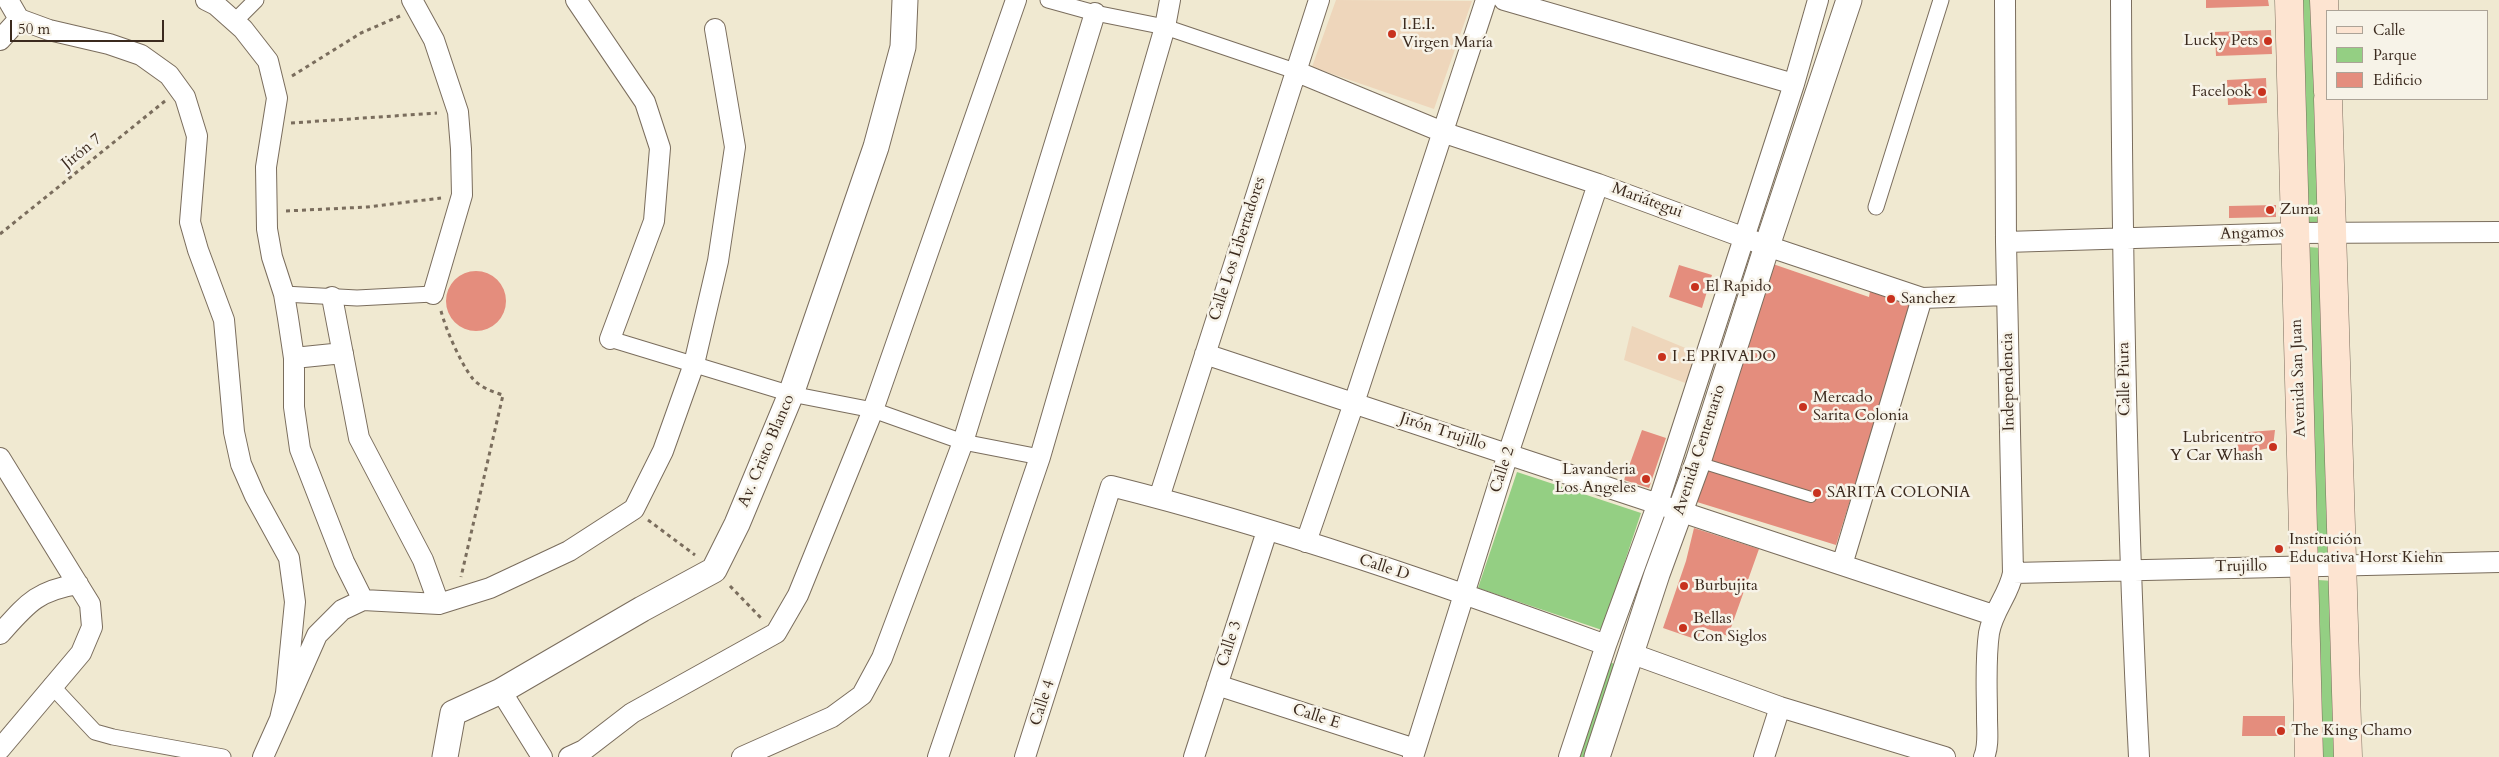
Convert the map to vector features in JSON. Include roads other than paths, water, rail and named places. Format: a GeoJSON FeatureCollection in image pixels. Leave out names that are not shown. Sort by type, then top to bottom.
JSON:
{"type":"FeatureCollection","features":[{"type":"Feature","properties":{"kind":"main road","name":"Avenida San Juan"},"geometry":{"type":"LineString","coordinates":[[2289,0],[2309,757]]}},
{"type":"Feature","properties":{"kind":"main road"},"geometry":{"type":"LineString","coordinates":[[2324,0],[2326,46]]}},
{"type":"Feature","properties":{"kind":"main road"},"geometry":{"type":"LineString","coordinates":[[2328,100],[2348,757]]}},
{"type":"Feature","properties":{"kind":"street"},"geometry":{"type":"LineString","coordinates":[[8,0],[19,19],[50,30],[109,44],[141,56],[169,75],[185,97],[197,136],[190,222],[198,250],[224,320],[234,432],[241,464],[255,496],[289,558],[295,602],[286,693],[280,719]]}},
{"type":"Feature","properties":{"kind":"street"},"geometry":{"type":"LineString","coordinates":[[206,0],[216,5],[235,21],[268,61],[277,98],[266,167],[267,229],[272,257],[284,294],[294,358],[294,407],[300,449],[344,562],[363,600]]}},
{"type":"Feature","properties":{"kind":"street"},"geometry":{"type":"LineString","coordinates":[[235,21],[256,0]]}},
{"type":"Feature","properties":{"kind":"street"},"geometry":{"type":"LineString","coordinates":[[576,0],[645,102],[660,148],[654,221],[610,339],[792,394],[873,410],[963,442],[1040,457]]}},
{"type":"Feature","properties":{"kind":"street","name":"Av. Cristo Blanco"},"geometry":{"type":"LineString","coordinates":[[445,757],[453,713],[501,691],[642,609],[714,570],[737,524],[792,394],[876,147],[903,47],[905,0]]}},
{"type":"Feature","properties":{"kind":"street"},"geometry":{"type":"LineString","coordinates":[[579,754],[632,713],[776,633],[798,596],[873,410],[1016,0]]}},
{"type":"Feature","properties":{"kind":"street"},"geometry":{"type":"LineString","coordinates":[[1048,0],[1095,13],[1165,27],[1295,71]]}},
{"type":"Feature","properties":{"kind":"street"},"geometry":{"type":"LineString","coordinates":[[938,757],[1040,457],[1165,27],[1170,0]]}},
{"type":"Feature","properties":{"kind":"street","name":"Calle Los Libertadores"},"geometry":{"type":"LineString","coordinates":[[1159,498],[1319,0]]}},
{"type":"Feature","properties":{"kind":"street"},"geometry":{"type":"LineString","coordinates":[[1306,542],[1354,403],[1486,0]]}},
{"type":"Feature","properties":{"kind":"street"},"geometry":{"type":"LineString","coordinates":[[1504,0],[1794,84]]}},
{"type":"Feature","properties":{"kind":"street","name":"Avenida Centenario"},"geometry":{"type":"LineString","coordinates":[[1569,757],[1606,645],[1669,506],[1698,462],[1756,241],[1794,84],[1818,0]]}},
{"type":"Feature","properties":{"kind":"street","name":"Avenida Centenario"},"geometry":{"type":"LineString","coordinates":[[1597,757],[1630,653],[1669,506],[1756,241],[1849,0]]}},
{"type":"Feature","properties":{"kind":"street"},"geometry":{"type":"LineString","coordinates":[[1876,207],[1941,0]]}},
{"type":"Feature","properties":{"kind":"street","name":"Independencia"},"geometry":{"type":"LineString","coordinates":[[1984,757],[1987,741],[1987,653],[1993,615],[2010,587],[2013,572],[2006,242],[2006,0]]}},
{"type":"Feature","properties":{"kind":"street","name":"Calle Piura"},"geometry":{"type":"LineString","coordinates":[[2122,0],[2122,238],[2129,569],[2139,757]]}},
{"type":"Feature","properties":{"kind":"street"},"geometry":{"type":"LineString","coordinates":[[284,294],[357,298],[433,294],[462,195],[461,149],[458,112],[434,40],[414,4]]}},
{"type":"Feature","properties":{"kind":"street"},"geometry":{"type":"LineString","coordinates":[[747,756],[832,717],[862,695],[882,658],[963,442],[1095,13]]}},
{"type":"Feature","properties":{"kind":"street"},"geometry":{"type":"LineString","coordinates":[[0,40],[19,19]]}},
{"type":"Feature","properties":{"kind":"street"},"geometry":{"type":"LineString","coordinates":[[263,757],[317,634],[342,610],[363,600],[448,600],[490,588],[569,551],[634,509],[663,451],[694,364],[718,261],[734,147],[715,29]]}},
{"type":"Feature","properties":{"kind":"street","name":"Mariátegui"},"geometry":{"type":"LineString","coordinates":[[1295,71],[1443,132],[1598,184],[1922,298],[2007,295]]}},
{"type":"Feature","properties":{"kind":"street","name":"Calle 2"},"geometry":{"type":"LineString","coordinates":[[1414,753],[1508,454],[1598,184]]}},
{"type":"Feature","properties":{"kind":"street","name":"Angamos"},"geometry":{"type":"LineString","coordinates":[[2006,242],[2295,233],[2499,232]]}},
{"type":"Feature","properties":{"kind":"street"},"geometry":{"type":"LineString","coordinates":[[332,297],[359,438],[423,560],[448,600]]}},
{"type":"Feature","properties":{"kind":"street"},"geometry":{"type":"LineString","coordinates":[[1842,566],[1922,298]]}},
{"type":"Feature","properties":{"kind":"street"},"geometry":{"type":"LineString","coordinates":[[294,358],[343,353]]}},
{"type":"Feature","properties":{"kind":"street","name":"Jirón Trujillo"},"geometry":{"type":"LineString","coordinates":[[1205,354],[1669,506],[1842,566],[1993,615]]}},
{"type":"Feature","properties":{"kind":"street"},"geometry":{"type":"LineString","coordinates":[[0,458],[6,479],[90,604],[92,627],[81,652],[51,685],[0,749]]}},
{"type":"Feature","properties":{"kind":"street","name":"Calle 4"},"geometry":{"type":"LineString","coordinates":[[1025,757],[1111,486],[1159,498]]}},
{"type":"Feature","properties":{"kind":"street","name":"Calle D"},"geometry":{"type":"LineString","coordinates":[[1159,498],[1306,542],[1464,594],[1606,645]]}},
{"type":"Feature","properties":{"kind":"street","name":"Calle 3"},"geometry":{"type":"LineString","coordinates":[[1194,757],[1267,531]]}},
{"type":"Feature","properties":{"kind":"street","name":"Trujillo"},"geometry":{"type":"LineString","coordinates":[[2013,572],[2499,562]]}},
{"type":"Feature","properties":{"kind":"street"},"geometry":{"type":"LineString","coordinates":[[0,634],[30,601],[55,588],[78,584]]}},
{"type":"Feature","properties":{"kind":"street"},"geometry":{"type":"LineString","coordinates":[[1630,653],[1780,707],[1945,757]]}},
{"type":"Feature","properties":{"kind":"street"},"geometry":{"type":"LineString","coordinates":[[51,685],[94,732],[223,757]]}},
{"type":"Feature","properties":{"kind":"street","name":"Calle E"},"geometry":{"type":"LineString","coordinates":[[1217,685],[1414,753]]}},
{"type":"Feature","properties":{"kind":"street"},"geometry":{"type":"LineString","coordinates":[[501,691],[542,757]]}},
{"type":"Feature","properties":{"kind":"street"},"geometry":{"type":"LineString","coordinates":[[1764,757],[1780,707]]}},
{"type":"Feature","properties":{"kind":"lane"},"geometry":{"type":"LineString","coordinates":[[1698,462],[1811,496]]}},
{"type":"Feature","properties":{"kind":"place","name":"I.E.I. Virgen María"},"geometry":{"type":"Point","coordinates":[1392,34]}},
{"type":"Feature","properties":{"kind":"place","name":"Lucky Pets"},"geometry":{"type":"Point","coordinates":[2268,41]}},
{"type":"Feature","properties":{"kind":"place","name":"Facelook"},"geometry":{"type":"Point","coordinates":[2262,92]}},
{"type":"Feature","properties":{"kind":"place","name":"Zuma"},"geometry":{"type":"Point","coordinates":[2270,210]}},
{"type":"Feature","properties":{"kind":"place","name":"El Rapido"},"geometry":{"type":"Point","coordinates":[1695,287]}},
{"type":"Feature","properties":{"kind":"place","name":"Sanchez"},"geometry":{"type":"Point","coordinates":[1891,299]}},
{"type":"Feature","properties":{"kind":"place","name":"I .E PRIVADO"},"geometry":{"type":"Point","coordinates":[1662,357]}},
{"type":"Feature","properties":{"kind":"place","name":"Mercado Sarita Colonia"},"geometry":{"type":"Point","coordinates":[1803,407]}},
{"type":"Feature","properties":{"kind":"place","name":"Lubricentro Y Car Whash"},"geometry":{"type":"Point","coordinates":[2273,447]}},
{"type":"Feature","properties":{"kind":"place","name":"Lavanderia Los Angeles"},"geometry":{"type":"Point","coordinates":[1646,479]}},
{"type":"Feature","properties":{"kind":"place","name":"SARITA COLONIA"},"geometry":{"type":"Point","coordinates":[1817,493]}},
{"type":"Feature","properties":{"kind":"place","name":"Institución Educativa Horst Kiehn"},"geometry":{"type":"Point","coordinates":[2279,549]}},
{"type":"Feature","properties":{"kind":"place","name":"Burbujita"},"geometry":{"type":"Point","coordinates":[1684,586]}},
{"type":"Feature","properties":{"kind":"place","name":"Bellas Con Siglos"},"geometry":{"type":"Point","coordinates":[1683,628]}},
{"type":"Feature","properties":{"kind":"place","name":"The King Chamo"},"geometry":{"type":"Point","coordinates":[2281,731]}}]}
